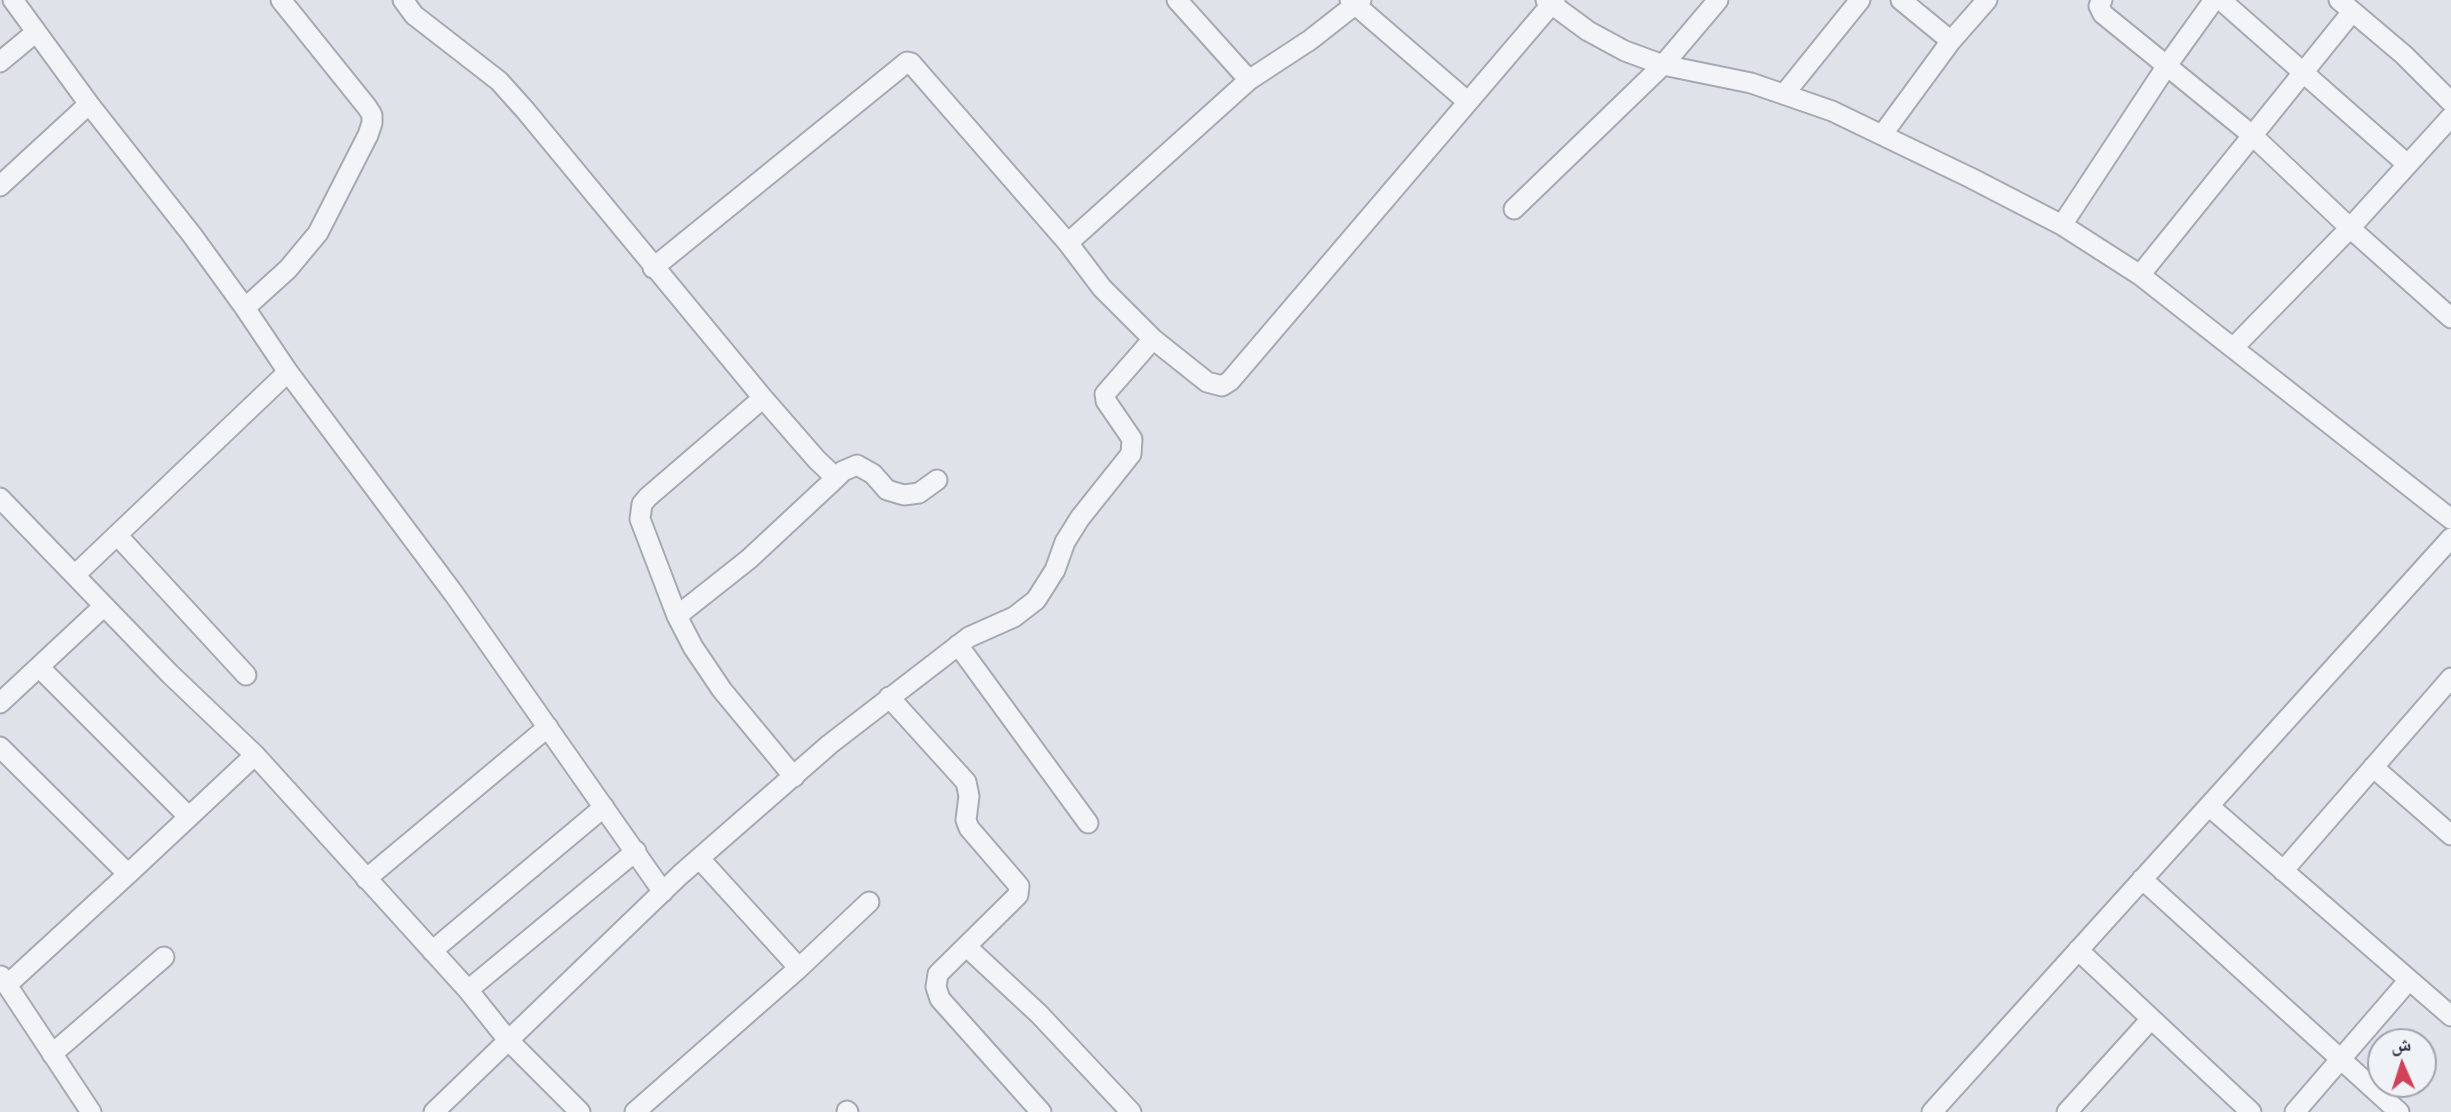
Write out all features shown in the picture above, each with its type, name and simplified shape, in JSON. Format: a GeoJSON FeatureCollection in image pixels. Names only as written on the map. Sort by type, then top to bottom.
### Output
{"type":"FeatureCollection","features":[{"type":"Feature","properties":{"kind":"street"},"geometry":{"type":"LineString","coordinates":[[13,0],[89,104],[192,235],[288,372],[454,594],[663,892]]}},
{"type":"Feature","properties":{"kind":"street"},"geometry":{"type":"LineString","coordinates":[[403,0],[414,15],[499,81],[763,398],[836,478]]}},
{"type":"Feature","properties":{"kind":"street"},"geometry":{"type":"LineString","coordinates":[[1177,0],[1249,80]]}},
{"type":"Feature","properties":{"kind":"street"},"geometry":{"type":"LineString","coordinates":[[1514,209],[1663,65],[1718,0]]}},
{"type":"Feature","properties":{"kind":"street"},"geometry":{"type":"LineString","coordinates":[[1785,93],[1860,0]]}},
{"type":"Feature","properties":{"kind":"street"},"geometry":{"type":"LineString","coordinates":[[1900,0],[1951,41]]}},
{"type":"Feature","properties":{"kind":"street"},"geometry":{"type":"LineString","coordinates":[[1882,135],[1951,41],[1987,0]]}},
{"type":"Feature","properties":{"kind":"street"},"geometry":{"type":"LineString","coordinates":[[2102,0],[2099,6],[2103,14],[2168,64],[2252,135],[2350,228],[2451,318]]}},
{"type":"Feature","properties":{"kind":"street"},"geometry":{"type":"LineString","coordinates":[[2062,225],[2168,64],[2214,0]]}},
{"type":"Feature","properties":{"kind":"street"},"geometry":{"type":"LineString","coordinates":[[2221,0],[2407,164]]}},
{"type":"Feature","properties":{"kind":"street"},"geometry":{"type":"LineString","coordinates":[[653,268],[909,62],[914,64],[998,165],[1068,243],[1102,288],[1153,340],[1208,382],[1222,387],[1230,382],[1551,1],[1588,31],[1625,51],[1663,65],[1709,73],[1785,93],[1832,111],[2062,225],[2140,275],[2451,519]]}},
{"type":"Feature","properties":{"kind":"street"},"geometry":{"type":"LineString","coordinates":[[245,308],[288,269],[318,233],[372,123],[372,115],[367,107],[288,2]]}},
{"type":"Feature","properties":{"kind":"street"},"geometry":{"type":"LineString","coordinates":[[1068,243],[1249,80],[1310,40],[1355,2],[1468,102]]}},
{"type":"Feature","properties":{"kind":"street"},"geometry":{"type":"LineString","coordinates":[[2140,275],[2304,73],[2346,6],[2404,55],[2451,102]]}},
{"type":"Feature","properties":{"kind":"street"},"geometry":{"type":"LineString","coordinates":[[0,62],[36,32]]}},
{"type":"Feature","properties":{"kind":"street"},"geometry":{"type":"LineString","coordinates":[[0,186],[89,104]]}},
{"type":"Feature","properties":{"kind":"street"},"geometry":{"type":"LineString","coordinates":[[2234,347],[2350,228],[2451,117]]}},
{"type":"Feature","properties":{"kind":"street"},"geometry":{"type":"LineString","coordinates":[[434,1112],[699,858],[830,744],[969,637],[1014,617],[1036,600],[1055,570],[1065,542],[1080,518],[1131,454],[1132,439],[1105,394],[1153,340]]}},
{"type":"Feature","properties":{"kind":"street"},"geometry":{"type":"LineString","coordinates":[[76,575],[288,372]]}},
{"type":"Feature","properties":{"kind":"street"},"geometry":{"type":"LineString","coordinates":[[763,398],[648,497],[642,504],[640,519],[677,616],[711,675],[794,777]]}},
{"type":"Feature","properties":{"kind":"street"},"geometry":{"type":"LineString","coordinates":[[677,616],[749,559],[842,471],[857,465],[873,474],[887,490],[904,495],[919,493],[937,480]]}},
{"type":"Feature","properties":{"kind":"street"},"geometry":{"type":"LineString","coordinates":[[0,498],[170,674],[255,755],[468,990],[508,1040],[580,1112]]}},
{"type":"Feature","properties":{"kind":"street"},"geometry":{"type":"LineString","coordinates":[[117,535],[246,675]]}},
{"type":"Feature","properties":{"kind":"street"},"geometry":{"type":"LineString","coordinates":[[1932,1112],[2451,538]]}},
{"type":"Feature","properties":{"kind":"street"},"geometry":{"type":"LineString","coordinates":[[0,702],[104,606]]}},
{"type":"Feature","properties":{"kind":"street"},"geometry":{"type":"LineString","coordinates":[[958,645],[1088,823]]}},
{"type":"Feature","properties":{"kind":"street"},"geometry":{"type":"LineString","coordinates":[[39,667],[190,817]]}},
{"type":"Feature","properties":{"kind":"street"},"geometry":{"type":"LineString","coordinates":[[2283,871],[2451,678]]}},
{"type":"Feature","properties":{"kind":"street"},"geometry":{"type":"LineString","coordinates":[[889,697],[966,782],[969,828],[1018,886],[1018,895],[938,974],[936,987],[940,999],[1041,1112]]}},
{"type":"Feature","properties":{"kind":"street"},"geometry":{"type":"LineString","coordinates":[[366,879],[548,727]]}},
{"type":"Feature","properties":{"kind":"street"},"geometry":{"type":"LineString","coordinates":[[0,747],[128,874]]}},
{"type":"Feature","properties":{"kind":"street"},"geometry":{"type":"LineString","coordinates":[[91,1112],[4,980],[128,874],[255,755]]}},
{"type":"Feature","properties":{"kind":"street"},"geometry":{"type":"LineString","coordinates":[[2373,767],[2451,835]]}},
{"type":"Feature","properties":{"kind":"street"},"geometry":{"type":"LineString","coordinates":[[432,951],[604,807]]}},
{"type":"Feature","properties":{"kind":"street"},"geometry":{"type":"LineString","coordinates":[[2210,807],[2451,1016]]}},
{"type":"Feature","properties":{"kind":"street"},"geometry":{"type":"LineString","coordinates":[[468,990],[636,851]]}},
{"type":"Feature","properties":{"kind":"street"},"geometry":{"type":"LineString","coordinates":[[699,858],[799,968]]}},
{"type":"Feature","properties":{"kind":"street"},"geometry":{"type":"LineString","coordinates":[[2142,879],[2399,1112]]}},
{"type":"Feature","properties":{"kind":"street"},"geometry":{"type":"LineString","coordinates":[[635,1112],[799,968],[869,902]]}},
{"type":"Feature","properties":{"kind":"street"},"geometry":{"type":"LineString","coordinates":[[967,947],[1039,1014],[1131,1112]]}},
{"type":"Feature","properties":{"kind":"street"},"geometry":{"type":"LineString","coordinates":[[2078,950],[2251,1112]]}},
{"type":"Feature","properties":{"kind":"street"},"geometry":{"type":"LineString","coordinates":[[52,1054],[164,957]]}},
{"type":"Feature","properties":{"kind":"street"},"geometry":{"type":"LineString","coordinates":[[2295,1112],[2409,980]]}},
{"type":"Feature","properties":{"kind":"street"},"geometry":{"type":"LineString","coordinates":[[2067,1112],[2151,1019]]}}]}
